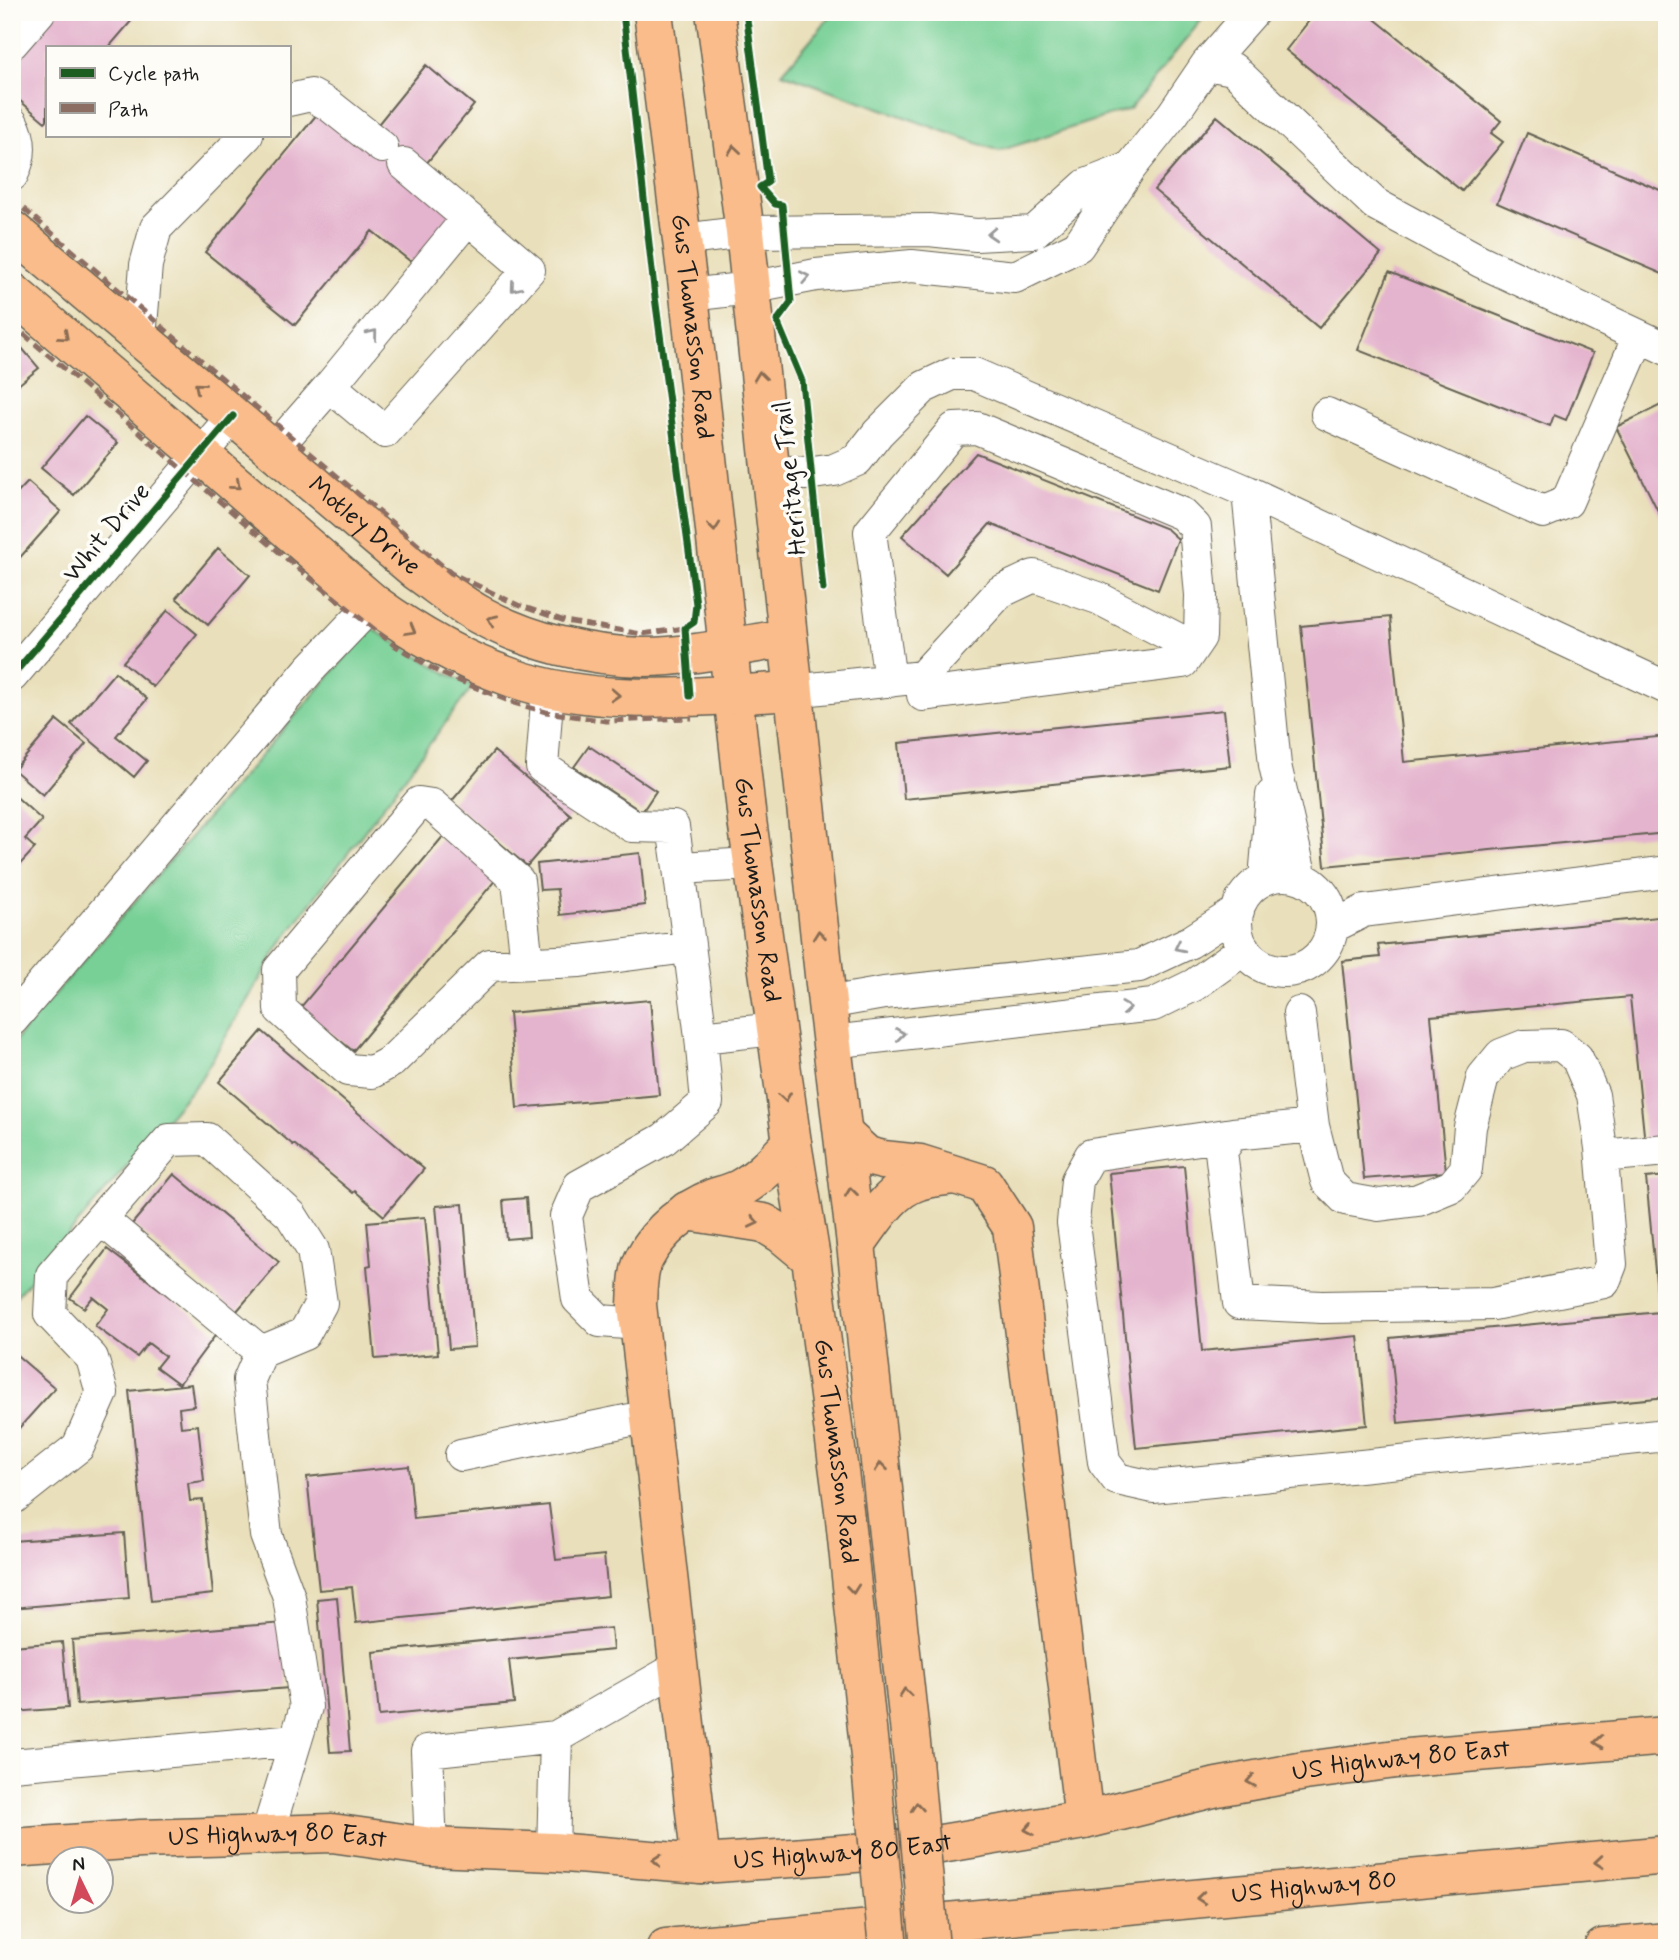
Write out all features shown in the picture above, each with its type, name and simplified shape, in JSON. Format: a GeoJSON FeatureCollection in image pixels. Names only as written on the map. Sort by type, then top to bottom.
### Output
{"type":"FeatureCollection","features":[{"type":"Feature","properties":{"kind":"main road","name":"Gus Thomasson Road"},"geometry":{"type":"LineString","coordinates":[[653,12],[690,295],[752,864],[811,1258],[844,1510],[888,1948]]}},
{"type":"Feature","properties":{"kind":"main road","name":"Gus Thomasson Road"},"geometry":{"type":"LineString","coordinates":[[715,12],[745,232],[827,1003],[913,1761],[930,1948]]}},
{"type":"Feature","properties":{"kind":"main road","name":"Motley Drive"},"geometry":{"type":"LineString","coordinates":[[12,230],[418,572],[479,614],[515,631],[555,645],[644,657],[686,654],[788,638]]}},
{"type":"Feature","properties":{"kind":"main road","name":"Motley Drive"},"geometry":{"type":"LineString","coordinates":[[17,305],[201,455],[373,603],[404,626],[467,660],[512,678],[548,687],[612,696],[653,697],[793,691]]}},
{"type":"Feature","properties":{"kind":"main road"},"geometry":{"type":"LineString","coordinates":[[548,687],[555,645]]}},
{"type":"Feature","properties":{"kind":"main road"},"geometry":{"type":"LineString","coordinates":[[775,1029],[827,1003]]}},
{"type":"Feature","properties":{"kind":"main road"},"geometry":{"type":"LineString","coordinates":[[775,1029],[832,1042]]}},
{"type":"Feature","properties":{"kind":"main road"},"geometry":{"type":"LineString","coordinates":[[844,1135],[867,1156],[920,1164],[984,1184],[1012,1227],[1084,1819]]}},
{"type":"Feature","properties":{"kind":"main road"},"geometry":{"type":"LineString","coordinates":[[701,1864],[639,1324],[638,1281],[644,1258],[661,1234],[687,1211],[713,1198],[738,1190],[760,1176],[792,1143]]}},
{"type":"Feature","properties":{"kind":"main road"},"geometry":{"type":"LineString","coordinates":[[856,1244],[899,1190],[919,1181],[958,1174]]}},
{"type":"Feature","properties":{"kind":"main road"},"geometry":{"type":"LineString","coordinates":[[687,1211],[764,1223],[811,1258]]}},
{"type":"Feature","properties":{"kind":"main road","name":"US Highway 80 East"},"geometry":{"type":"LineString","coordinates":[[12,1848],[141,1839],[332,1833],[431,1847],[553,1852],[701,1864],[917,1848],[1084,1819],[1217,1787],[1305,1771],[1396,1759],[1667,1736]]}},
{"type":"Feature","properties":{"kind":"main road","name":"US Highway 80"},"geometry":{"type":"LineString","coordinates":[[666,1948],[1667,1855]]}},
{"type":"Feature","properties":{"kind":"main road"},"geometry":{"type":"LineString","coordinates":[[1603,1948],[1667,1942]]}},
{"type":"Feature","properties":{"kind":"street"},"geometry":{"type":"LineString","coordinates":[[12,43],[39,12]]}},
{"type":"Feature","properties":{"kind":"street"},"geometry":{"type":"LineString","coordinates":[[690,295],[750,288],[816,275],[912,266],[1015,277],[1078,246],[1130,168],[1173,114],[1207,64],[1253,12]]}},
{"type":"Feature","properties":{"kind":"street"},"geometry":{"type":"LineString","coordinates":[[1207,64],[1233,69],[1375,204],[1480,261],[1653,342],[1567,502],[1543,512],[1327,414]]}},
{"type":"Feature","properties":{"kind":"street"},"geometry":{"type":"LineString","coordinates":[[290,100],[311,95],[329,104],[529,270],[385,432],[330,386]]}},
{"type":"Feature","properties":{"kind":"street"},"geometry":{"type":"LineString","coordinates":[[12,123],[18,133],[20,147],[18,164],[12,175]]}},
{"type":"Feature","properties":{"kind":"street"},"geometry":{"type":"LineString","coordinates":[[140,338],[146,265],[156,228],[246,136]]}},
{"type":"Feature","properties":{"kind":"street"},"geometry":{"type":"LineString","coordinates":[[682,240],[745,232],[929,230],[976,235],[1034,232],[1086,185],[1130,168]]}},
{"type":"Feature","properties":{"kind":"street"},"geometry":{"type":"LineString","coordinates":[[274,450],[468,218]]}},
{"type":"Feature","properties":{"kind":"street"},"geometry":{"type":"LineString","coordinates":[[1034,232],[1046,262]]}},
{"type":"Feature","properties":{"kind":"street"},"geometry":{"type":"LineString","coordinates":[[771,472],[806,474],[834,470],[857,460],[878,433],[924,387],[952,374],[974,374],[1248,492],[1667,688]]}},
{"type":"Feature","properties":{"kind":"street","name":"Whit Drive"},"geometry":{"type":"LineString","coordinates":[[12,676],[233,416]]}},
{"type":"Feature","properties":{"kind":"street"},"geometry":{"type":"LineString","coordinates":[[890,681],[870,532],[954,429],[977,428],[1182,514],[1195,527],[1201,595],[1200,637],[1183,662],[923,695],[922,677]]}},
{"type":"Feature","properties":{"kind":"street"},"geometry":{"type":"LineString","coordinates":[[1248,492],[1275,765],[1301,878]]}},
{"type":"Feature","properties":{"kind":"street"},"geometry":{"type":"LineString","coordinates":[[793,691],[922,677],[1000,592],[1034,576],[1098,598],[1193,647]]}},
{"type":"Feature","properties":{"kind":"street"},"geometry":{"type":"LineString","coordinates":[[12,1020],[310,669],[373,603]]}},
{"type":"Feature","properties":{"kind":"street"},"geometry":{"type":"LineString","coordinates":[[548,687],[542,767],[632,826],[673,827],[679,868],[707,1102],[664,1139],[579,1186],[566,1216],[578,1299],[600,1321],[639,1324]]}},
{"type":"Feature","properties":{"kind":"street"},"geometry":{"type":"LineString","coordinates":[[1265,879],[1275,765]]}},
{"type":"Feature","properties":{"kind":"street"},"geometry":{"type":"LineString","coordinates":[[527,963],[518,881],[432,806],[419,803],[279,971],[280,1009],[348,1070],[372,1073],[393,1061],[490,965],[580,961],[688,947]]}},
{"type":"Feature","properties":{"kind":"street"},"geometry":{"type":"LineString","coordinates":[[679,868],[752,864]]}},
{"type":"Feature","properties":{"kind":"street"},"geometry":{"type":"LineString","coordinates":[[1330,914],[1667,872]]}},
{"type":"Feature","properties":{"kind":"street"},"geometry":{"type":"LineString","coordinates":[[1277,875],[1301,878],[1321,891],[1330,914],[1329,940],[1312,963],[1301,968],[1277,970],[1258,963],[1244,949],[1238,937],[1236,924],[1243,898],[1265,879],[1277,875]]}},
{"type":"Feature","properties":{"kind":"street"},"geometry":{"type":"LineString","coordinates":[[827,1003],[884,993],[1139,966],[1189,942],[1238,911]]}},
{"type":"Feature","properties":{"kind":"street"},"geometry":{"type":"LineString","coordinates":[[832,1042],[1153,1005],[1194,985],[1244,949]]}},
{"type":"Feature","properties":{"kind":"street"},"geometry":{"type":"LineString","coordinates":[[1299,1013],[1312,963]]}},
{"type":"Feature","properties":{"kind":"street"},"geometry":{"type":"LineString","coordinates":[[1233,1134],[1222,1151],[1239,1303],[1322,1307],[1493,1304],[1604,1282],[1611,1264],[1602,1156],[1593,1095],[1577,1058],[1561,1045],[1524,1046],[1501,1055],[1483,1077],[1470,1127],[1466,1169],[1452,1186],[1419,1200],[1379,1205],[1345,1199],[1327,1181],[1313,1126],[1299,1013],[1277,970]]}},
{"type":"Feature","properties":{"kind":"street"},"geometry":{"type":"LineString","coordinates":[[701,1037],[775,1029]]}},
{"type":"Feature","properties":{"kind":"street"},"geometry":{"type":"LineString","coordinates":[[1313,1126],[1233,1134],[1091,1155],[1077,1180],[1073,1223],[1104,1462],[1117,1479],[1153,1487],[1667,1435]]}},
{"type":"Feature","properties":{"kind":"street"},"geometry":{"type":"LineString","coordinates":[[12,1499],[78,1447],[102,1393],[92,1358],[50,1314],[52,1275],[169,1140],[206,1139],[291,1215],[313,1250],[321,1303],[304,1334],[261,1352],[249,1380],[266,1535],[289,1597],[306,1707],[267,1835]]}},
{"type":"Feature","properties":{"kind":"street"},"geometry":{"type":"LineString","coordinates":[[1602,1156],[1667,1150]]}},
{"type":"Feature","properties":{"kind":"street"},"geometry":{"type":"LineString","coordinates":[[101,1219],[261,1352]]}},
{"type":"Feature","properties":{"kind":"street"},"geometry":{"type":"LineString","coordinates":[[461,1455],[650,1416]]}},
{"type":"Feature","properties":{"kind":"street"},"geometry":{"type":"LineString","coordinates":[[431,1847],[427,1751],[556,1737],[679,1667]]}},
{"type":"Feature","properties":{"kind":"street"},"geometry":{"type":"LineString","coordinates":[[553,1852],[556,1737]]}},
{"type":"Feature","properties":{"kind":"street"},"geometry":{"type":"LineString","coordinates":[[12,1765],[296,1740]]}},
{"type":"Feature","properties":{"kind":"green space"},"geometry":{"type":"Polygon","coordinates":[[[834,12],[1208,12],[1130,109],[999,151],[782,73],[834,12]]]}},
{"type":"Feature","properties":{"kind":"green space"},"geometry":{"type":"Polygon","coordinates":[[[371,628],[473,686],[283,940],[200,1080],[12,1301],[12,1044],[371,628]]]}},
{"type":"Feature","properties":{"kind":"building"},"geometry":{"type":"Polygon","coordinates":[[[53,12],[139,12],[110,46],[46,46],[45,122],[12,94],[12,59],[53,12]]]}},
{"type":"Feature","properties":{"kind":"building"},"geometry":{"type":"Polygon","coordinates":[[[1316,12],[1366,12],[1501,121],[1491,133],[1503,142],[1462,191],[1286,50],[1316,12]]]}},
{"type":"Feature","properties":{"kind":"building"},"geometry":{"type":"Polygon","coordinates":[[[426,65],[474,105],[425,165],[454,216],[415,265],[372,231],[295,325],[205,252],[322,108],[375,128],[426,65]]]}},
{"type":"Feature","properties":{"kind":"building"},"geometry":{"type":"Polygon","coordinates":[[[1217,116],[1381,254],[1319,328],[1154,190],[1217,116]]]}},
{"type":"Feature","properties":{"kind":"building"},"geometry":{"type":"Polygon","coordinates":[[[1527,133],[1667,193],[1667,276],[1497,203],[1527,133]]]}},
{"type":"Feature","properties":{"kind":"building"},"geometry":{"type":"Polygon","coordinates":[[[1389,272],[1593,353],[1566,420],[1554,415],[1550,426],[1358,350],[1389,272]]]}},
{"type":"Feature","properties":{"kind":"building"},"geometry":{"type":"Polygon","coordinates":[[[21,347],[39,368],[12,390],[12,354],[21,347]]]}},
{"type":"Feature","properties":{"kind":"building"},"geometry":{"type":"Polygon","coordinates":[[[1667,402],[1667,529],[1616,427],[1667,402]]]}},
{"type":"Feature","properties":{"kind":"building"},"geometry":{"type":"Polygon","coordinates":[[[85,416],[118,443],[74,495],[41,468],[85,416]]]}},
{"type":"Feature","properties":{"kind":"building"},"geometry":{"type":"Polygon","coordinates":[[[976,453],[1167,529],[1178,539],[1158,590],[990,524],[946,574],[902,536],[976,453]]]}},
{"type":"Feature","properties":{"kind":"building"},"geometry":{"type":"Polygon","coordinates":[[[28,482],[61,511],[16,562],[12,558],[12,499],[28,482]]]}},
{"type":"Feature","properties":{"kind":"building"},"geometry":{"type":"Polygon","coordinates":[[[218,548],[250,575],[208,625],[176,598],[218,548]]]}},
{"type":"Feature","properties":{"kind":"building"},"geometry":{"type":"Polygon","coordinates":[[[168,610],[197,634],[153,687],[123,662],[168,610]]]}},
{"type":"Feature","properties":{"kind":"building"},"geometry":{"type":"Polygon","coordinates":[[[1390,617],[1404,762],[1667,736],[1667,833],[1325,866],[1301,626],[1390,617]]]}},
{"type":"Feature","properties":{"kind":"building"},"geometry":{"type":"Polygon","coordinates":[[[115,672],[147,699],[116,736],[147,761],[134,777],[71,724],[115,672]]]}},
{"type":"Feature","properties":{"kind":"building"},"geometry":{"type":"Polygon","coordinates":[[[1224,710],[1230,766],[904,799],[899,743],[1224,710]]]}},
{"type":"Feature","properties":{"kind":"building"},"geometry":{"type":"Polygon","coordinates":[[[57,720],[86,744],[43,795],[14,770],[57,720]]]}},
{"type":"Feature","properties":{"kind":"building"},"geometry":{"type":"Polygon","coordinates":[[[589,746],[656,791],[642,812],[574,767],[589,746]]]}},
{"type":"Feature","properties":{"kind":"building"},"geometry":{"type":"Polygon","coordinates":[[[494,751],[571,815],[527,866],[451,802],[494,751]]]}},
{"type":"Feature","properties":{"kind":"building"},"geometry":{"type":"Polygon","coordinates":[[[12,793],[42,820],[25,839],[35,848],[12,873],[12,793]]]}},
{"type":"Feature","properties":{"kind":"building"},"geometry":{"type":"Polygon","coordinates":[[[445,834],[498,877],[353,1051],[300,1008],[445,834]]]}},
{"type":"Feature","properties":{"kind":"building"},"geometry":{"type":"Polygon","coordinates":[[[640,853],[645,905],[560,915],[557,889],[540,890],[537,864],[640,853]]]}},
{"type":"Feature","properties":{"kind":"building"},"geometry":{"type":"Polygon","coordinates":[[[1667,916],[1667,1142],[1645,1144],[1630,997],[1431,1016],[1446,1172],[1364,1179],[1342,961],[1380,957],[1378,945],[1667,916]]]}},
{"type":"Feature","properties":{"kind":"building"},"geometry":{"type":"Polygon","coordinates":[[[650,1000],[659,1095],[517,1108],[509,1013],[650,1000]]]}},
{"type":"Feature","properties":{"kind":"building"},"geometry":{"type":"Polygon","coordinates":[[[262,1031],[424,1169],[384,1216],[293,1145],[219,1082],[262,1031]]]}},
{"type":"Feature","properties":{"kind":"building"},"geometry":{"type":"Polygon","coordinates":[[[1184,1166],[1202,1351],[1358,1336],[1367,1425],[1136,1448],[1109,1173],[1184,1166]]]}},
{"type":"Feature","properties":{"kind":"building"},"geometry":{"type":"Polygon","coordinates":[[[174,1174],[279,1262],[236,1312],[132,1224],[174,1174]]]}},
{"type":"Feature","properties":{"kind":"building"},"geometry":{"type":"Polygon","coordinates":[[[1667,1176],[1667,1397],[1398,1423],[1390,1338],[1659,1312],[1646,1178],[1667,1176]]]}},
{"type":"Feature","properties":{"kind":"building"},"geometry":{"type":"Polygon","coordinates":[[[526,1198],[529,1237],[506,1239],[503,1200],[526,1198]]]}},
{"type":"Feature","properties":{"kind":"building"},"geometry":{"type":"Polygon","coordinates":[[[463,1204],[475,1347],[449,1349],[436,1206],[463,1204]]]}},
{"type":"Feature","properties":{"kind":"building"},"geometry":{"type":"Polygon","coordinates":[[[425,1217],[438,1354],[375,1359],[367,1266],[371,1265],[367,1222],[425,1217]]]}},
{"type":"Feature","properties":{"kind":"building"},"geometry":{"type":"Polygon","coordinates":[[[107,1249],[217,1333],[179,1384],[156,1367],[165,1356],[148,1343],[137,1357],[95,1326],[108,1309],[93,1297],[84,1308],[70,1298],[107,1249]]]}},
{"type":"Feature","properties":{"kind":"building"},"geometry":{"type":"Polygon","coordinates":[[[12,1351],[55,1388],[12,1436],[12,1351]]]}},
{"type":"Feature","properties":{"kind":"building"},"geometry":{"type":"Polygon","coordinates":[[[191,1384],[194,1406],[179,1408],[181,1427],[198,1425],[204,1481],[188,1483],[190,1501],[203,1500],[213,1594],[151,1601],[129,1391],[191,1384]]]}},
{"type":"Feature","properties":{"kind":"building"},"geometry":{"type":"Polygon","coordinates":[[[409,1466],[414,1519],[549,1505],[556,1560],[604,1555],[608,1596],[356,1623],[352,1587],[319,1590],[307,1477],[409,1466]]]}},
{"type":"Feature","properties":{"kind":"building"},"geometry":{"type":"Polygon","coordinates":[[[124,1533],[129,1598],[12,1608],[12,1541],[124,1533]]]}},
{"type":"Feature","properties":{"kind":"building"},"geometry":{"type":"Polygon","coordinates":[[[337,1597],[350,1751],[330,1752],[317,1599],[337,1597]]]}},
{"type":"Feature","properties":{"kind":"building"},"geometry":{"type":"Polygon","coordinates":[[[284,1623],[289,1688],[77,1705],[72,1640],[284,1623]]]}},
{"type":"Feature","properties":{"kind":"building"},"geometry":{"type":"Polygon","coordinates":[[[611,1628],[613,1650],[509,1660],[514,1703],[379,1716],[373,1652],[611,1628]]]}},
{"type":"Feature","properties":{"kind":"building"},"geometry":{"type":"Polygon","coordinates":[[[62,1642],[68,1708],[12,1712],[12,1646],[62,1642]]]}},
{"type":"Feature","properties":{"kind":"marked path"},"geometry":{"type":"LineString","coordinates":[[12,199],[451,573],[518,605],[565,621],[642,634],[685,628]]}},
{"type":"Feature","properties":{"kind":"marked path"},"geometry":{"type":"LineString","coordinates":[[12,324],[300,570],[394,645],[440,673],[514,703],[546,712],[606,721],[692,718]]}},
{"type":"Feature","properties":{"kind":"cycle path"},"geometry":{"type":"LineString","coordinates":[[623,12],[655,297],[696,604],[694,622],[685,628],[690,696]]}},
{"type":"Feature","properties":{"kind":"cycle path","name":"Heritage Trail"},"geometry":{"type":"LineString","coordinates":[[746,12],[768,182],[760,187],[775,204],[782,205],[791,302],[777,321],[802,381],[823,589]]}},
{"type":"Feature","properties":{"kind":"cycle path"},"geometry":{"type":"LineString","coordinates":[[12,676],[233,416]]}}]}
